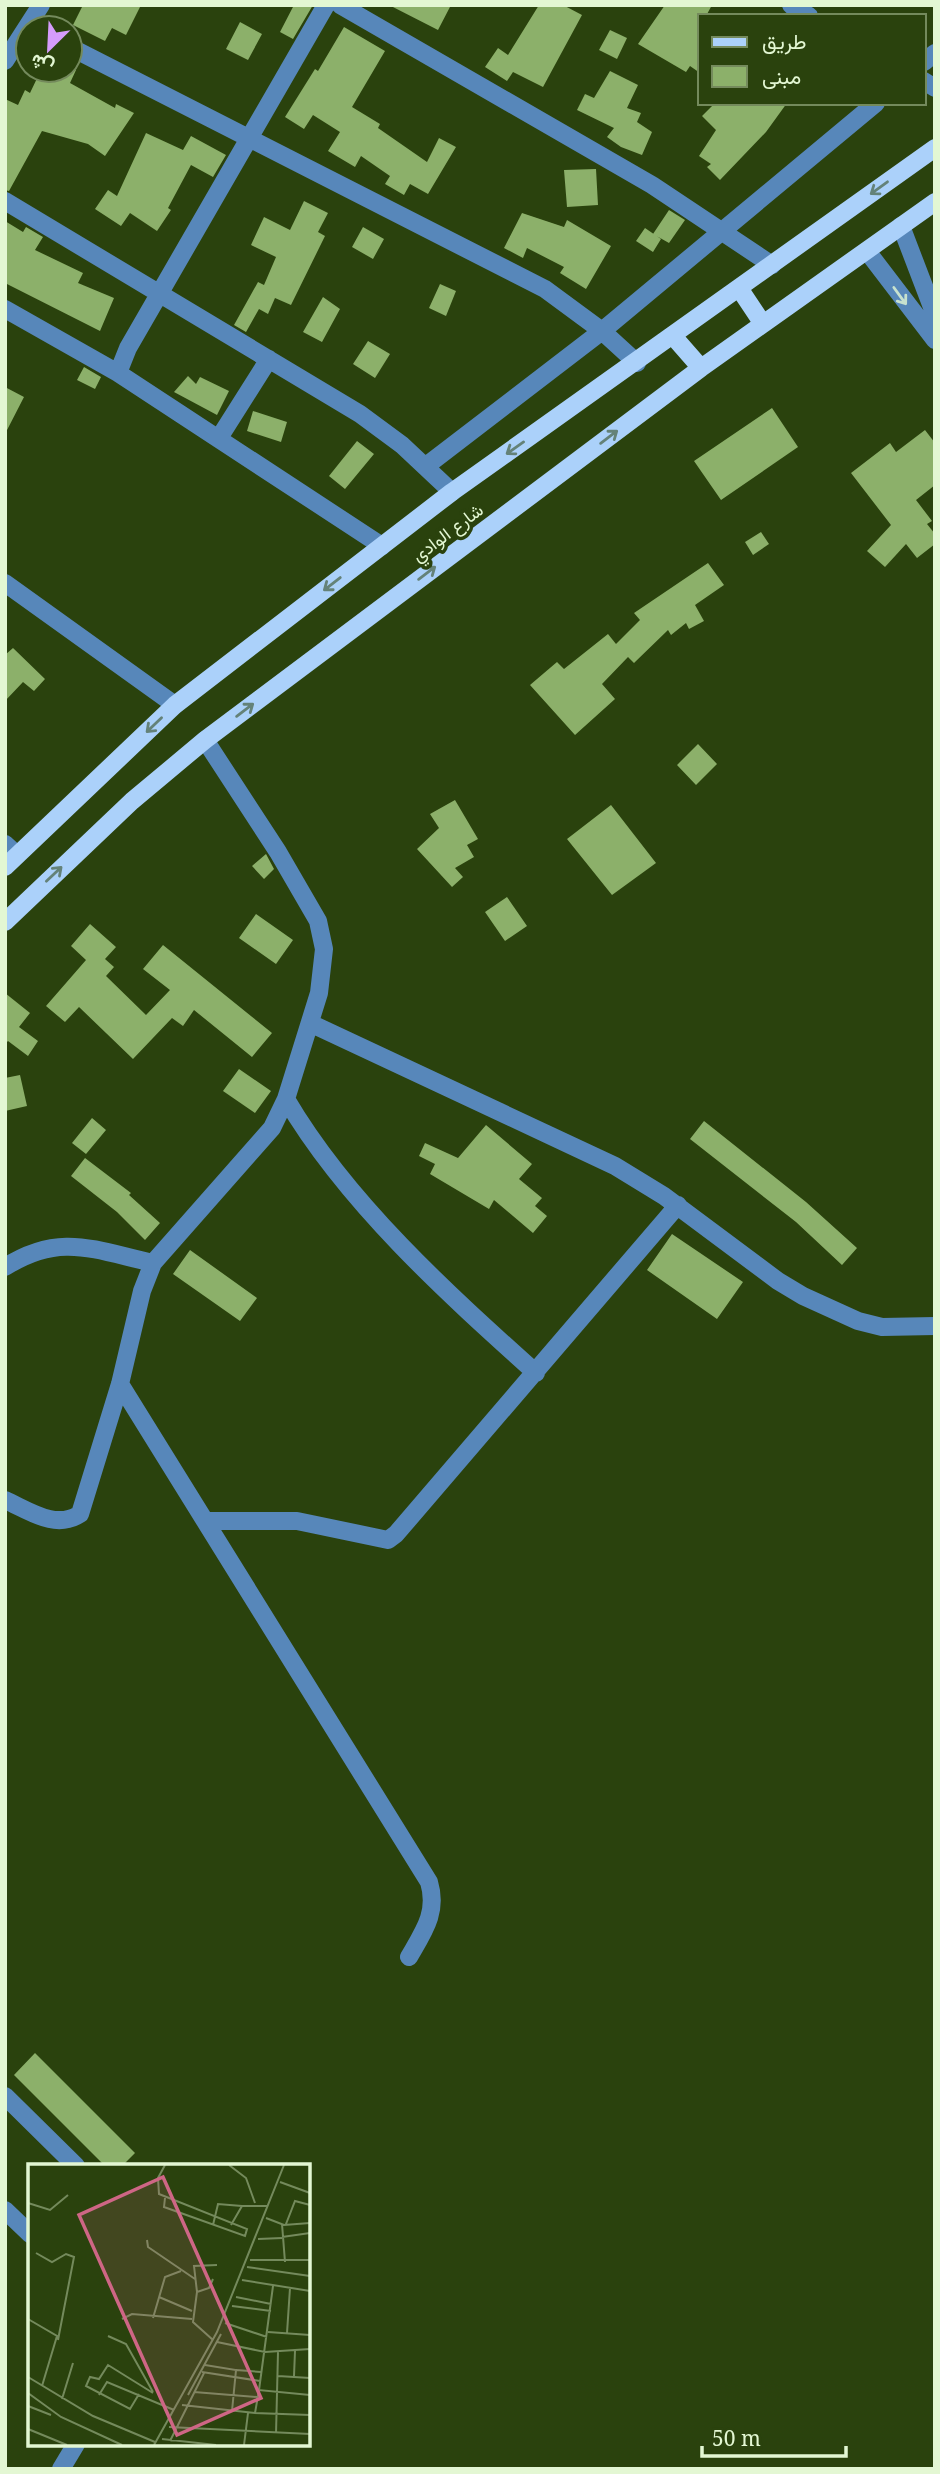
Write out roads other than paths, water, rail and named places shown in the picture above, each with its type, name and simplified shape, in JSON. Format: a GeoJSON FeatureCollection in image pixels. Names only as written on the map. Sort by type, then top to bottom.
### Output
{"type":"FeatureCollection","features":[{"type":"Feature","properties":{"kind":"main road","name":"شارع الوادي"},"geometry":{"type":"LineString","coordinates":[[9,855],[175,705],[452,492],[637,363],[935,148]]}},
{"type":"Feature","properties":{"kind":"main road","name":"شارع الوادي"},"geometry":{"type":"LineString","coordinates":[[5,922],[122,810],[205,740],[701,368],[935,202]]}},
{"type":"Feature","properties":{"kind":"main road"},"geometry":{"type":"LineString","coordinates":[[739,288],[763,324]]}},
{"type":"Feature","properties":{"kind":"main road"},"geometry":{"type":"LineString","coordinates":[[674,336],[701,368]]}},
{"type":"Feature","properties":{"kind":"street"},"geometry":{"type":"LineString","coordinates":[[118,373],[128,348],[326,5]]}},
{"type":"Feature","properties":{"kind":"street"},"geometry":{"type":"LineString","coordinates":[[340,5],[652,185],[772,265]]}},
{"type":"Feature","properties":{"kind":"street"},"geometry":{"type":"LineString","coordinates":[[84,54],[545,289],[602,331],[637,363]]}},
{"type":"Feature","properties":{"kind":"street"},"geometry":{"type":"LineString","coordinates":[[426,466],[602,331],[874,105]]}},
{"type":"Feature","properties":{"kind":"street"},"geometry":{"type":"LineString","coordinates":[[5,201],[360,414],[426,466],[452,492]]}},
{"type":"Feature","properties":{"kind":"street"},"geometry":{"type":"LineString","coordinates":[[901,226],[935,315]]}},
{"type":"Feature","properties":{"kind":"street"},"geometry":{"type":"LineString","coordinates":[[867,251],[935,340]]}},
{"type":"Feature","properties":{"kind":"street"},"geometry":{"type":"LineString","coordinates":[[5,309],[118,373],[382,546]]}},
{"type":"Feature","properties":{"kind":"street"},"geometry":{"type":"LineString","coordinates":[[219,438],[269,359]]}},
{"type":"Feature","properties":{"kind":"street"},"geometry":{"type":"LineString","coordinates":[[5,583],[175,705]]}},
{"type":"Feature","properties":{"kind":"street"},"geometry":{"type":"LineString","coordinates":[[5,1500],[56,1522],[69,1521],[80,1514],[120,1384],[142,1291],[153,1264],[272,1128],[286,1098],[312,1024],[324,949],[317,921],[278,852],[205,740]]}},
{"type":"Feature","properties":{"kind":"street"},"geometry":{"type":"LineString","coordinates":[[312,1024],[614,1166],[678,1205],[778,1281],[803,1296],[858,1321],[882,1327],[935,1326]]}},
{"type":"Feature","properties":{"kind":"street"},"geometry":{"type":"LineString","coordinates":[[286,1098],[304,1129],[390,1232],[442,1287],[536,1373]]}},
{"type":"Feature","properties":{"kind":"street"},"geometry":{"type":"LineString","coordinates":[[205,1521],[297,1521],[388,1540],[536,1373],[678,1205]]}},
{"type":"Feature","properties":{"kind":"street"},"geometry":{"type":"LineString","coordinates":[[5,1267],[29,1252],[51,1246],[76,1246],[153,1264]]}},
{"type":"Feature","properties":{"kind":"street"},"geometry":{"type":"LineString","coordinates":[[120,1384],[429,1882],[434,1898],[432,1909],[409,1956]]}},
{"type":"Feature","properties":{"kind":"street"},"geometry":{"type":"LineString","coordinates":[[7,2100],[74,2164]]}},
{"type":"Feature","properties":{"kind":"street"},"geometry":{"type":"LineString","coordinates":[[5,2210],[28,2232]]}},
{"type":"Feature","properties":{"kind":"street"},"geometry":{"type":"LineString","coordinates":[[61,2469],[75,2446]]}}]}
